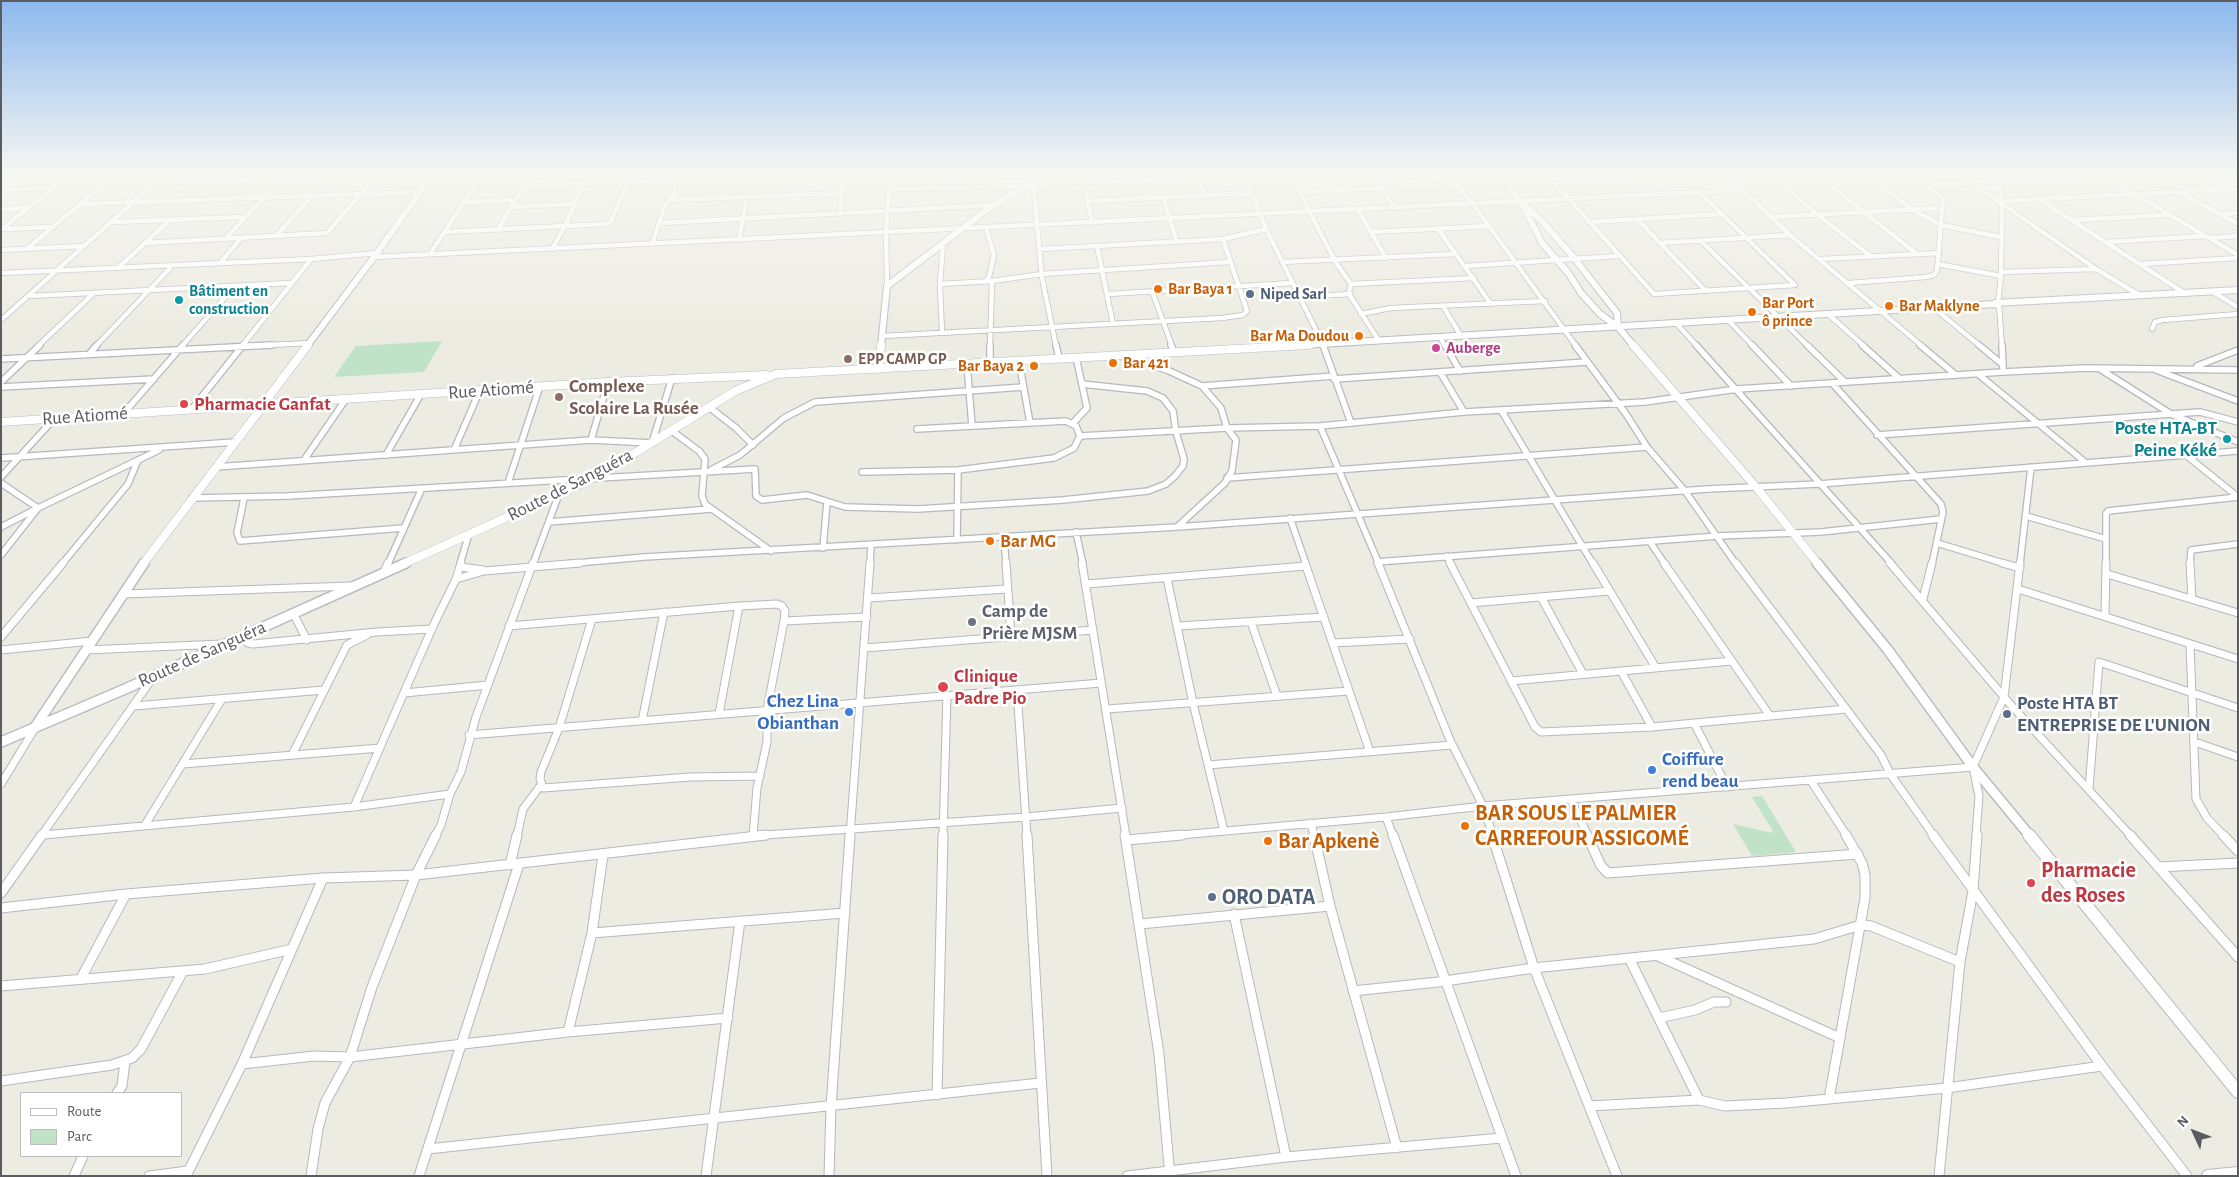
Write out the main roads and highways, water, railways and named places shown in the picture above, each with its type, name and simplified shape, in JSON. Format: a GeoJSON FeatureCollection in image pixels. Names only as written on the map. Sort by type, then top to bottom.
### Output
{"type":"FeatureCollection","features":[{"type":"Feature","properties":{"kind":"place","name":"Bar Baya 1"},"geometry":{"type":"Point","coordinates":[1158,289]}},
{"type":"Feature","properties":{"kind":"place","name":"Niped Sarl"},"geometry":{"type":"Point","coordinates":[1250,294]}},
{"type":"Feature","properties":{"kind":"place","name":"Bâtiment en construction"},"geometry":{"type":"Point","coordinates":[179,300]}},
{"type":"Feature","properties":{"kind":"place","name":"Bar Maklyne"},"geometry":{"type":"Point","coordinates":[1889,306]}},
{"type":"Feature","properties":{"kind":"place","name":"Bar Port ô prince"},"geometry":{"type":"Point","coordinates":[1752,312]}},
{"type":"Feature","properties":{"kind":"place","name":"Bar Ma Doudou"},"geometry":{"type":"Point","coordinates":[1359,336]}},
{"type":"Feature","properties":{"kind":"place","name":"Auberge"},"geometry":{"type":"Point","coordinates":[1436,348]}},
{"type":"Feature","properties":{"kind":"place","name":"EPP CAMP GP"},"geometry":{"type":"Point","coordinates":[848,359]}},
{"type":"Feature","properties":{"kind":"place","name":"Bar 421"},"geometry":{"type":"Point","coordinates":[1113,363]}},
{"type":"Feature","properties":{"kind":"place","name":"Bar Baya 2"},"geometry":{"type":"Point","coordinates":[1034,366]}},
{"type":"Feature","properties":{"kind":"place","name":"Complexe Scolaire La Rusée"},"geometry":{"type":"Point","coordinates":[559,397]}},
{"type":"Feature","properties":{"kind":"place","name":"Pharmacie Ganfat"},"geometry":{"type":"Point","coordinates":[184,404]}},
{"type":"Feature","properties":{"kind":"place","name":"Poste HTA-BT Peine Kéké"},"geometry":{"type":"Point","coordinates":[2227,439]}},
{"type":"Feature","properties":{"kind":"place","name":"Bar MG"},"geometry":{"type":"Point","coordinates":[990,541]}},
{"type":"Feature","properties":{"kind":"place","name":"Camp de Prière MJSM"},"geometry":{"type":"Point","coordinates":[972,622]}},
{"type":"Feature","properties":{"kind":"place","name":"Clinique Padre Pio"},"geometry":{"type":"Point","coordinates":[943,687]}},
{"type":"Feature","properties":{"kind":"place","name":"Chez Lina Obianthan"},"geometry":{"type":"Point","coordinates":[849,712]}},
{"type":"Feature","properties":{"kind":"place","name":"Poste HTA BT ENTREPRISE DE L'UNION"},"geometry":{"type":"Point","coordinates":[2007,714]}},
{"type":"Feature","properties":{"kind":"place","name":"Coiffure rend beau"},"geometry":{"type":"Point","coordinates":[1652,770]}},
{"type":"Feature","properties":{"kind":"place","name":"BAR SOUS LE PALMIER CARREFOUR ASSIGOMÉ"},"geometry":{"type":"Point","coordinates":[1465,826]}},
{"type":"Feature","properties":{"kind":"place","name":"Bar Apkenè"},"geometry":{"type":"Point","coordinates":[1268,841]}},
{"type":"Feature","properties":{"kind":"place","name":"Pharmacie des Roses"},"geometry":{"type":"Point","coordinates":[2031,883]}},
{"type":"Feature","properties":{"kind":"place","name":"ORO DATA"},"geometry":{"type":"Point","coordinates":[1212,897]}}]}
